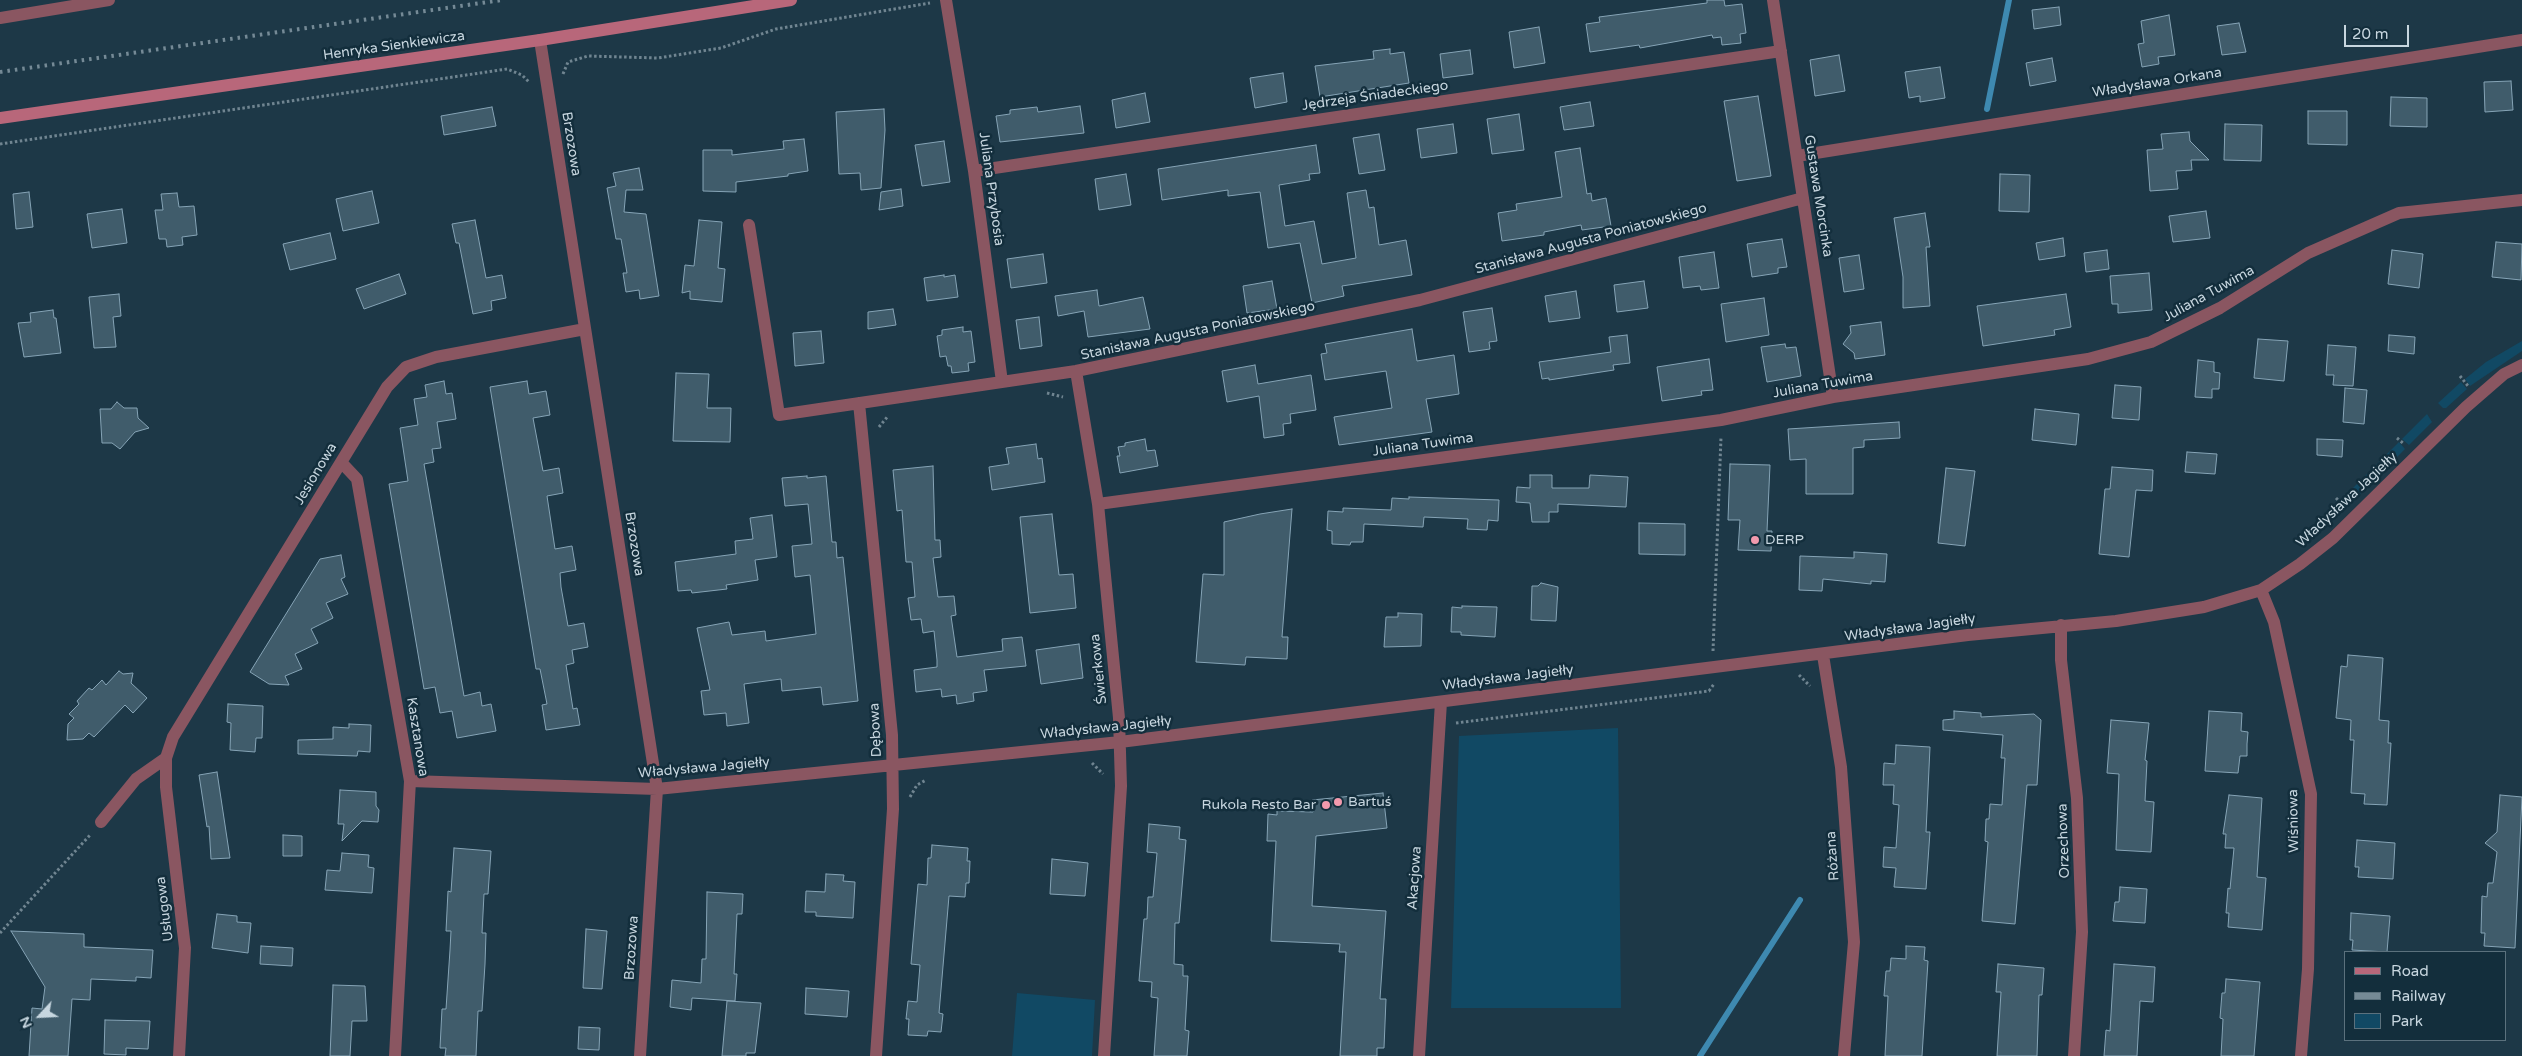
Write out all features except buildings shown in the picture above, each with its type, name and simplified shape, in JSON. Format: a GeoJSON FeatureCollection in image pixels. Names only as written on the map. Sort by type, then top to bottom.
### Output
{"type":"FeatureCollection","features":[{"type":"Feature","properties":{"kind":"main road","name":"Henryka Sienkiewicza"},"geometry":{"type":"LineString","coordinates":[[0,118],[540,40],[791,0]]}},
{"type":"Feature","properties":{"kind":"street"},"geometry":{"type":"LineString","coordinates":[[0,18],[109,0]]}},
{"type":"Feature","properties":{"kind":"street","name":"Juliana Przybosia"},"geometry":{"type":"LineString","coordinates":[[946,0],[974,171],[1002,382]]}},
{"type":"Feature","properties":{"kind":"street","name":"Gustawa Morcinka"},"geometry":{"type":"LineString","coordinates":[[1773,0],[1833,397]]}},
{"type":"Feature","properties":{"kind":"street","name":"Brzozowa"},"geometry":{"type":"LineString","coordinates":[[540,40],[657,789],[640,1056]]}},
{"type":"Feature","properties":{"kind":"street","name":"Władysława Orkana"},"geometry":{"type":"LineString","coordinates":[[1796,156],[2522,40]]}},
{"type":"Feature","properties":{"kind":"street","name":"Jędrzeja Śniadeckiego"},"geometry":{"type":"LineString","coordinates":[[974,171],[1781,51]]}},
{"type":"Feature","properties":{"kind":"street","name":"Stanisława Augusta Poniatowskiego"},"geometry":{"type":"LineString","coordinates":[[749,225],[779,415],[1076,371],[1420,300],[1803,198]]}},
{"type":"Feature","properties":{"kind":"street","name":"Juliana Tuwima"},"geometry":{"type":"LineString","coordinates":[[1098,504],[1721,420],[1833,397],[2088,359],[2151,342],[2220,308],[2308,253],[2399,214],[2522,200]]}},
{"type":"Feature","properties":{"kind":"street","name":"Jesionowa"},"geometry":{"type":"LineString","coordinates":[[166,758],[173,737],[387,387],[406,367],[436,357],[585,329]]}},
{"type":"Feature","properties":{"kind":"street","name":"Władysława Jagiełły"},"geometry":{"type":"LineString","coordinates":[[410,781],[657,789],[1120,742],[1713,666],[1823,655],[1968,635],[2116,621],[2204,607],[2261,590],[2333,538],[2466,407],[2504,374],[2522,365]]}},
{"type":"Feature","properties":{"kind":"street","name":"Świerkowa"},"geometry":{"type":"LineString","coordinates":[[1076,371],[1098,504],[1120,742],[1121,786],[1104,1056]]}},
{"type":"Feature","properties":{"kind":"street","name":"Dębowa"},"geometry":{"type":"LineString","coordinates":[[859,403],[891,720],[893,809],[876,1056]]}},
{"type":"Feature","properties":{"kind":"street","name":"Kasztanowa"},"geometry":{"type":"LineString","coordinates":[[341,462],[357,479],[410,781],[395,1056]]}},
{"type":"Feature","properties":{"kind":"street","name":"Wiśniowa"},"geometry":{"type":"LineString","coordinates":[[2261,590],[2274,622],[2311,794],[2308,969],[2301,1056]]}},
{"type":"Feature","properties":{"kind":"street","name":"Orzechowa"},"geometry":{"type":"LineString","coordinates":[[2061,625],[2061,660],[2078,798],[2082,932],[2074,1056]]}},
{"type":"Feature","properties":{"kind":"street","name":"Różana"},"geometry":{"type":"LineString","coordinates":[[1823,655],[1841,767],[1854,942],[1844,1056]]}},
{"type":"Feature","properties":{"kind":"street","name":"Akacjowa"},"geometry":{"type":"LineString","coordinates":[[1419,1056],[1441,702]]}},
{"type":"Feature","properties":{"kind":"street"},"geometry":{"type":"LineString","coordinates":[[101,822],[136,779],[166,758]]}},
{"type":"Feature","properties":{"kind":"street","name":"Usługowa"},"geometry":{"type":"LineString","coordinates":[[166,758],[166,788],[185,948],[179,1056]]}},
{"type":"Feature","properties":{"kind":"path"},"geometry":{"type":"LineString","coordinates":[[560,80],[568,62],[588,56],[658,58],[721,48],[776,30],[946,0]]}},
{"type":"Feature","properties":{"kind":"path"},"geometry":{"type":"LineString","coordinates":[[0,144],[507,69],[522,75],[529,83]]}},
{"type":"Feature","properties":{"kind":"path"},"geometry":{"type":"LineString","coordinates":[[1713,666],[1719,548],[1721,420]]}},
{"type":"Feature","properties":{"kind":"path"},"geometry":{"type":"LineString","coordinates":[[1793,674],[1800,676],[1812,688]]}},
{"type":"Feature","properties":{"kind":"path"},"geometry":{"type":"LineString","coordinates":[[1453,723],[1709,691],[1716,682]]}},
{"type":"Feature","properties":{"kind":"path"},"geometry":{"type":"LineString","coordinates":[[0,933],[101,822]]}},
{"type":"Feature","properties":{"kind":"green space"},"geometry":{"type":"Polygon","coordinates":[[[2522,341],[2522,351],[2470,386],[2465,379],[2486,362],[2522,341]]]}},
{"type":"Feature","properties":{"kind":"green space"},"geometry":{"type":"Polygon","coordinates":[[[2461,382],[2467,389],[2446,408],[2443,408],[2438,403],[2461,382]]]}},
{"type":"Feature","properties":{"kind":"green space"},"geometry":{"type":"Polygon","coordinates":[[[2427,414],[2432,422],[2409,445],[2402,439],[2427,414]]]}},
{"type":"Feature","properties":{"kind":"green space"},"geometry":{"type":"Polygon","coordinates":[[[2399,442],[2405,449],[2348,506],[2341,500],[2399,442]]]}},
{"type":"Feature","properties":{"kind":"green space"},"geometry":{"type":"Polygon","coordinates":[[[1618,728],[1621,1008],[1451,1008],[1459,736],[1618,728]]]}},
{"type":"Feature","properties":{"kind":"green space"},"geometry":{"type":"Polygon","coordinates":[[[1017,993],[1095,1000],[1092,1056],[1012,1056],[1017,993]]]}},
{"type":"Feature","properties":{"kind":"waterway"},"geometry":{"type":"LineString","coordinates":[[1987,109],[2009,0]]}},
{"type":"Feature","properties":{"kind":"waterway"},"geometry":{"type":"LineString","coordinates":[[1700,1056],[1800,900]]}},
{"type":"Feature","properties":{"kind":"railway"},"geometry":{"type":"LineString","coordinates":[[0,72],[502,0]]}},
{"type":"Feature","properties":{"kind":"place","name":"DERP"},"geometry":{"type":"Point","coordinates":[1755,540]}},
{"type":"Feature","properties":{"kind":"place","name":"Bartuś"},"geometry":{"type":"Point","coordinates":[1338,802]}},
{"type":"Feature","properties":{"kind":"place","name":"Rukola Resto Bar"},"geometry":{"type":"Point","coordinates":[1326,805]}}]}
